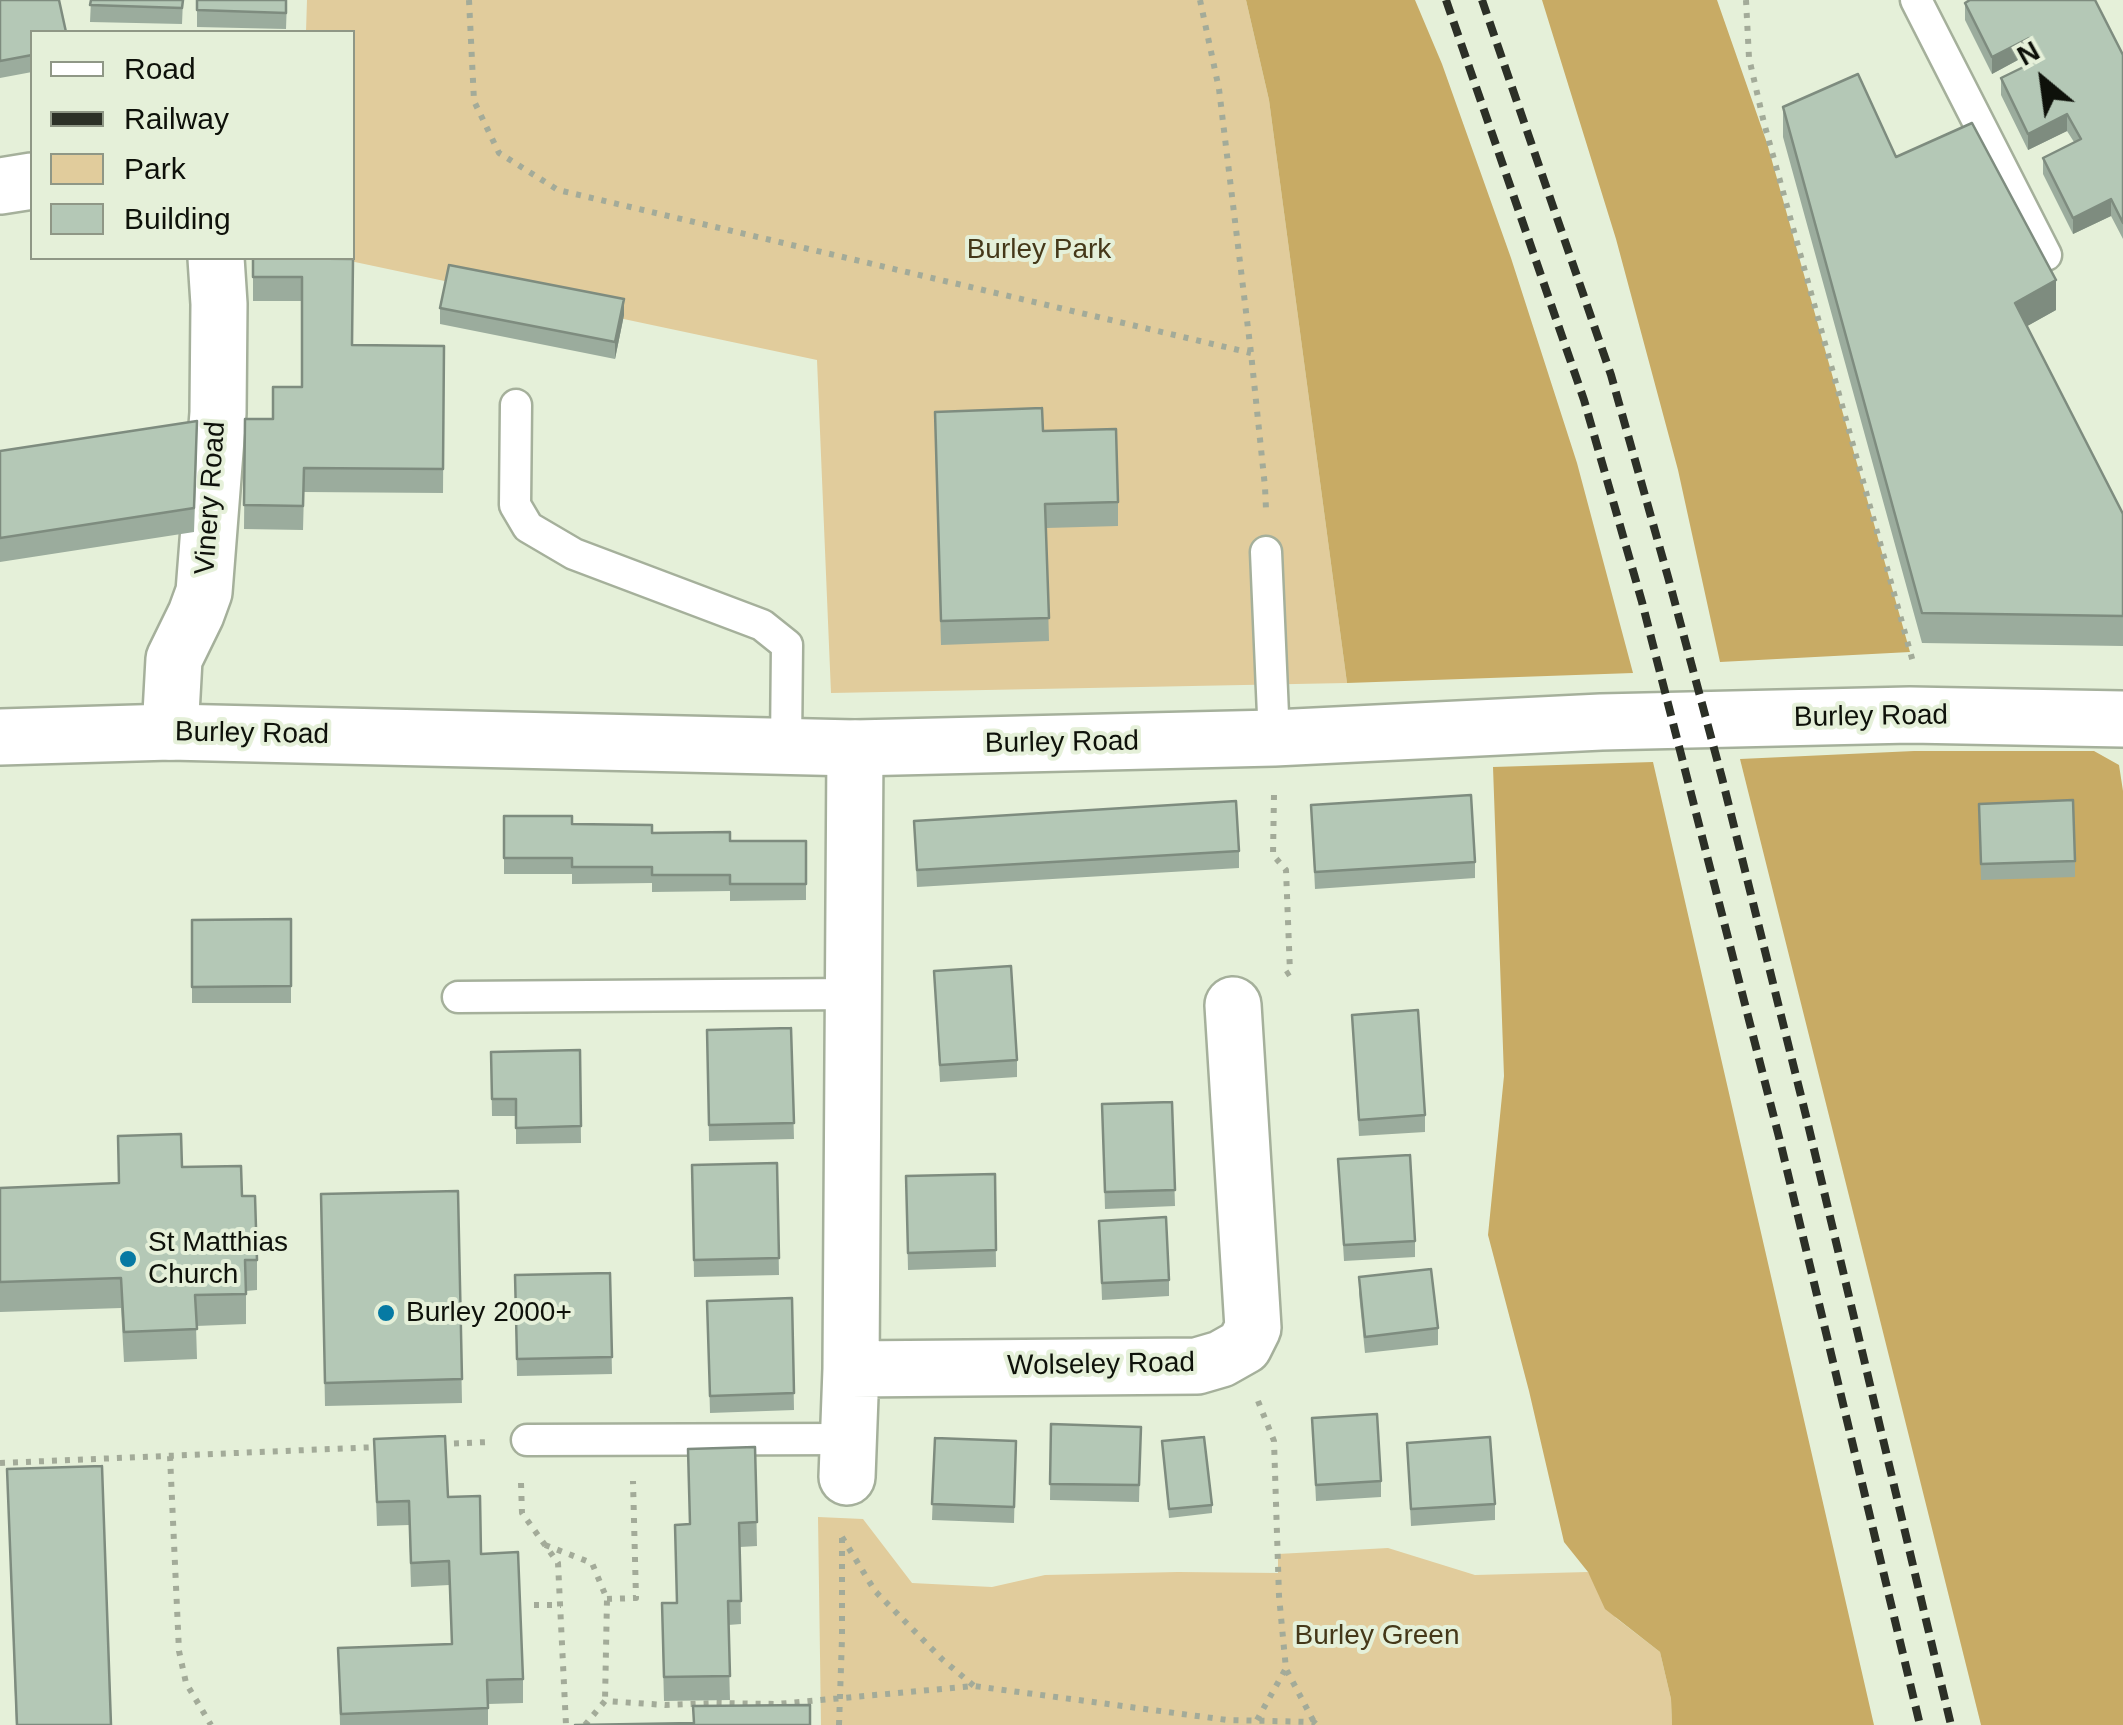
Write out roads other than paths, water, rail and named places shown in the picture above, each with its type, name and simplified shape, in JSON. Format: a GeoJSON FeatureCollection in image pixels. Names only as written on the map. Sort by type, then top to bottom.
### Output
{"type":"FeatureCollection","features":[{"type":"Feature","properties":{"kind":"street"},"geometry":{"type":"LineString","coordinates":[[0,186],[30,181]]}},
{"type":"Feature","properties":{"kind":"street","name":"Vinery Road"},"geometry":{"type":"LineString","coordinates":[[170,732],[174,659],[204,592],[218,414],[216,260]]}},
{"type":"Feature","properties":{"kind":"street","name":"Burley Road"},"geometry":{"type":"LineString","coordinates":[[0,736],[170,732],[855,748],[1274,738],[1601,722],[1927,716],[2123,719]]}},
{"type":"Feature","properties":{"kind":"street"},"geometry":{"type":"LineString","coordinates":[[848,1458],[855,748]]}},
{"type":"Feature","properties":{"kind":"street","name":"Wolseley Road"},"geometry":{"type":"LineString","coordinates":[[851,1369],[1197,1366],[1244,1346],[1252,1317],[1233,1005]]}},
{"type":"Feature","properties":{"kind":"lane"},"geometry":{"type":"LineString","coordinates":[[1916,0],[2046,254]]}},
{"type":"Feature","properties":{"kind":"lane"},"geometry":{"type":"LineString","coordinates":[[516,406],[516,505],[528,527],[574,554],[762,625],[786,645],[786,747]]}},
{"type":"Feature","properties":{"kind":"lane"},"geometry":{"type":"LineString","coordinates":[[1266,552],[1274,738]]}},
{"type":"Feature","properties":{"kind":"lane"},"geometry":{"type":"LineString","coordinates":[[458,997],[852,994]]}},
{"type":"Feature","properties":{"kind":"lane"},"geometry":{"type":"LineString","coordinates":[[527,1440],[632,1440],[848,1458]]}},
{"type":"Feature","properties":{"kind":"railway"},"geometry":{"type":"LineString","coordinates":[[1446,0],[1584,400],[1642,602],[1781,1145],[1920,1725]]}},
{"type":"Feature","properties":{"kind":"railway"},"geometry":{"type":"LineString","coordinates":[[1482,0],[1611,375],[1668,577],[1807,1120],[1951,1725]]}},
{"type":"Feature","properties":{"kind":"place","name":"St Matthias Church"},"geometry":{"type":"Point","coordinates":[128,1259]}},
{"type":"Feature","properties":{"kind":"place","name":"Burley 2000+"},"geometry":{"type":"Point","coordinates":[386,1313]}},
{"type":"Feature","properties":{"kind":"park label","name":"Burley Park"},"geometry":{"type":"Point","coordinates":[1039,250]}},
{"type":"Feature","properties":{"kind":"park label","name":"Burley Green"},"geometry":{"type":"Point","coordinates":[1377,1636]}}]}
